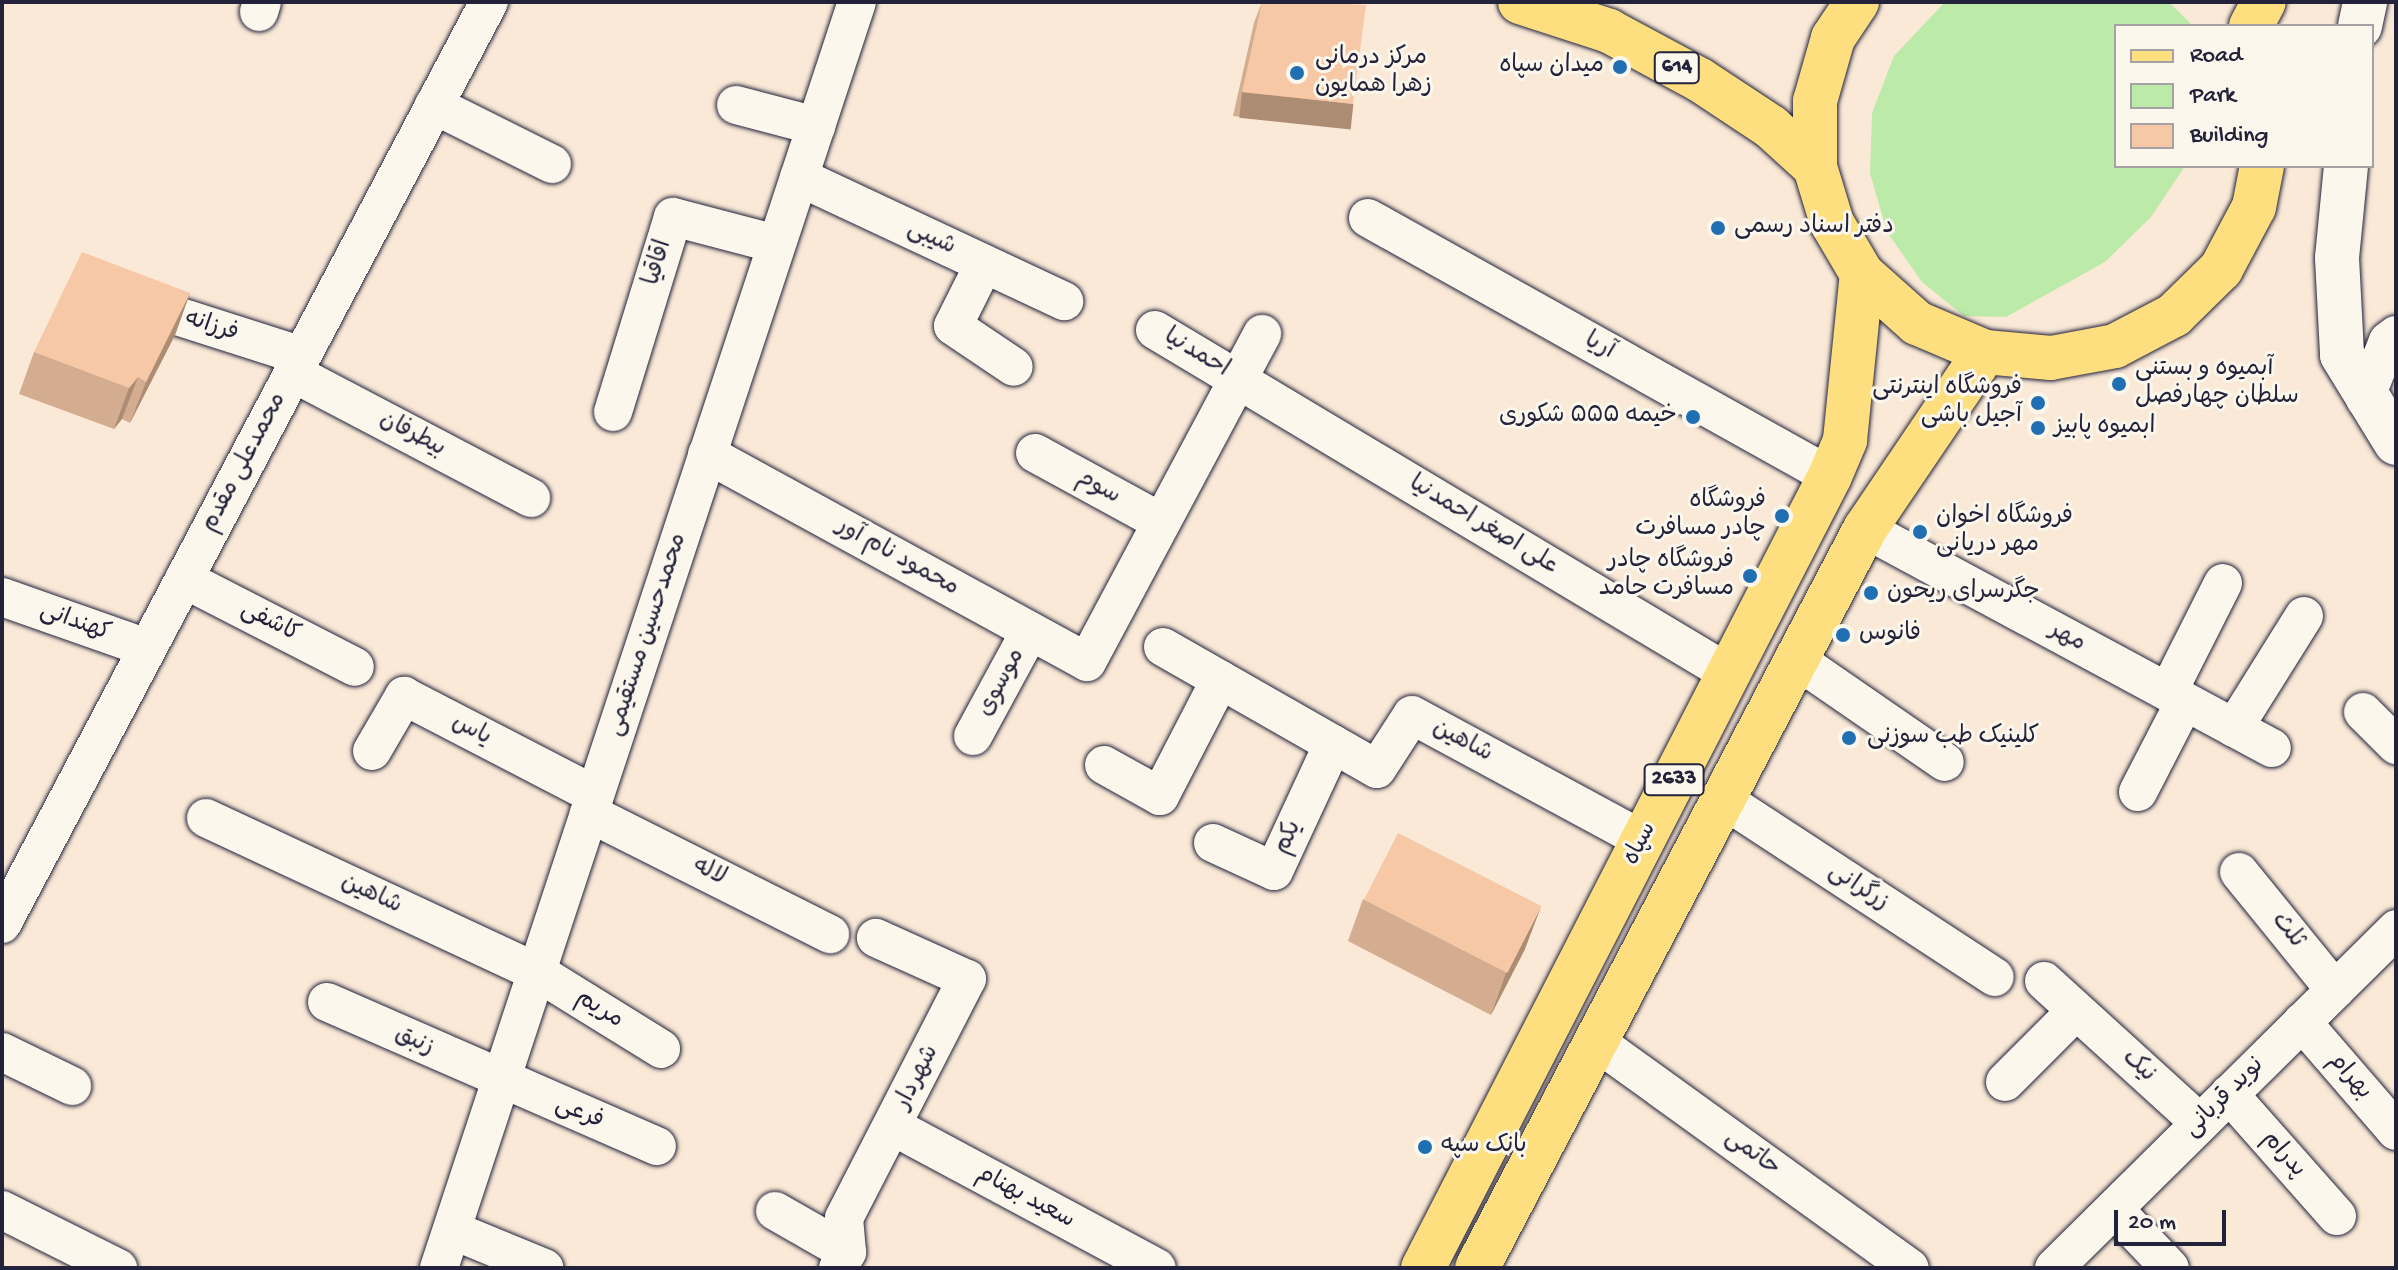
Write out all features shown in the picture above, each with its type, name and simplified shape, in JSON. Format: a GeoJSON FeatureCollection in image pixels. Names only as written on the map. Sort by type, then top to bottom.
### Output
{"type":"FeatureCollection","features":[{"type":"Feature","properties":{"kind":"main road","name":"614"},"geometry":{"type":"LineString","coordinates":[[1520,2],[1609,31],[1700,80],[1771,127],[1815,167]]}},
{"type":"Feature","properties":{"kind":"main road"},"geometry":{"type":"LineString","coordinates":[[1857,2],[1833,38],[1815,101],[1815,167],[1832,223],[1862,274],[1917,323],[1985,352],[2064,356],[2115,346],[2174,315],[2221,269],[2254,207],[2262,168]]}},
{"type":"Feature","properties":{"kind":"main road"},"geometry":{"type":"LineString","coordinates":[[2360,24],[2365,2]]}},
{"type":"Feature","properties":{"kind":"main road"},"geometry":{"type":"LineString","coordinates":[[2346,168],[2337,258],[2342,355],[2365,399],[2396,443]]}},
{"type":"Feature","properties":{"kind":"main road","name":"سپاه"},"geometry":{"type":"LineString","coordinates":[[1423,1268],[1830,476],[1845,440],[1862,274]]}},
{"type":"Feature","properties":{"kind":"main road","name":"سپاه"},"geometry":{"type":"LineString","coordinates":[[1477,1268],[1794,658],[1865,529],[1985,352]]}},
{"type":"Feature","properties":{"kind":"street","name":"محمدعلی مقدم"},"geometry":{"type":"LineString","coordinates":[[2,924],[489,2]]}},
{"type":"Feature","properties":{"kind":"street","name":"محمدحسین مستقیمی"},"geometry":{"type":"LineString","coordinates":[[439,1268],[857,2]]}},
{"type":"Feature","properties":{"kind":"street"},"geometry":{"type":"LineString","coordinates":[[434,105],[552,164]]}},
{"type":"Feature","properties":{"kind":"street"},"geometry":{"type":"LineString","coordinates":[[736,105],[816,126]]}},
{"type":"Feature","properties":{"kind":"street","name":"شیبی"},"geometry":{"type":"LineString","coordinates":[[799,177],[1064,301]]}},
{"type":"Feature","properties":{"kind":"street","name":"اقاقیا"},"geometry":{"type":"LineString","coordinates":[[613,412],[673,217],[776,244]]}},
{"type":"Feature","properties":{"kind":"street","name":"آریا"},"geometry":{"type":"LineString","coordinates":[[1368,218],[1830,476]]}},
{"type":"Feature","properties":{"kind":"street"},"geometry":{"type":"LineString","coordinates":[[984,264],[953,326],[1014,367]]}},
{"type":"Feature","properties":{"kind":"street","name":"فرزانه"},"geometry":{"type":"LineString","coordinates":[[105,293],[297,364]]}},
{"type":"Feature","properties":{"kind":"street","name":"احمدنیا"},"geometry":{"type":"LineString","coordinates":[[1155,330],[1237,379]]}},
{"type":"Feature","properties":{"kind":"street"},"geometry":{"type":"LineString","coordinates":[[1161,522],[1262,334]]}},
{"type":"Feature","properties":{"kind":"street"},"geometry":{"type":"LineString","coordinates":[[2365,399],[2388,341],[2396,335]]}},
{"type":"Feature","properties":{"kind":"street","name":"بیطرفان"},"geometry":{"type":"LineString","coordinates":[[297,364],[531,498]]}},
{"type":"Feature","properties":{"kind":"street","name":"علی اصغر احمدنیا"},"geometry":{"type":"LineString","coordinates":[[1237,379],[1728,673]]}},
{"type":"Feature","properties":{"kind":"street","name":"سوم"},"geometry":{"type":"LineString","coordinates":[[1035,453],[1161,522]]}},
{"type":"Feature","properties":{"kind":"street","name":"محمود نام آور"},"geometry":{"type":"LineString","coordinates":[[707,454],[1087,662],[1161,522]]}},
{"type":"Feature","properties":{"kind":"street","name":"مهر"},"geometry":{"type":"LineString","coordinates":[[1865,529],[2272,748]]}},
{"type":"Feature","properties":{"kind":"street","name":"کاشفی"},"geometry":{"type":"LineString","coordinates":[[184,579],[355,667]]}},
{"type":"Feature","properties":{"kind":"street"},"geometry":{"type":"LineString","coordinates":[[2138,792],[2223,583]]}},
{"type":"Feature","properties":{"kind":"street","name":"کهندانی"},"geometry":{"type":"LineString","coordinates":[[2,597],[147,648]]}},
{"type":"Feature","properties":{"kind":"street"},"geometry":{"type":"LineString","coordinates":[[2234,728],[2304,616]]}},
{"type":"Feature","properties":{"kind":"street","name":"موسوی"},"geometry":{"type":"LineString","coordinates":[[973,736],[1030,631]]}},
{"type":"Feature","properties":{"kind":"street","name":"شاهین"},"geometry":{"type":"LineString","coordinates":[[1163,647],[1377,769],[1412,715],[1643,840]]}},
{"type":"Feature","properties":{"kind":"street"},"geometry":{"type":"LineString","coordinates":[[1794,658],[1945,762]]}},
{"type":"Feature","properties":{"kind":"street"},"geometry":{"type":"LineString","coordinates":[[1104,765],[1160,796],[1220,680]]}},
{"type":"Feature","properties":{"kind":"street","name":"یاس"},"geometry":{"type":"LineString","coordinates":[[372,751],[404,696],[592,804]]}},
{"type":"Feature","properties":{"kind":"street"},"geometry":{"type":"LineString","coordinates":[[2363,712],[2396,745]]}},
{"type":"Feature","properties":{"kind":"street","name":"یکم"},"geometry":{"type":"LineString","coordinates":[[1213,843],[1274,871],[1333,744]]}},
{"type":"Feature","properties":{"kind":"street","name":"زرگرانی"},"geometry":{"type":"LineString","coordinates":[[1721,798],[1995,977]]}},
{"type":"Feature","properties":{"kind":"street","name":"لاله"},"geometry":{"type":"LineString","coordinates":[[592,804],[830,934]]}},
{"type":"Feature","properties":{"kind":"street","name":"شاهین"},"geometry":{"type":"LineString","coordinates":[[206,818],[537,972]]}},
{"type":"Feature","properties":{"kind":"street","name":"ثلث"},"geometry":{"type":"LineString","coordinates":[[2239,872],[2335,990]]}},
{"type":"Feature","properties":{"kind":"street","name":"شهردار"},"geometry":{"type":"LineString","coordinates":[[842,1260],[844,1218],[894,1127],[967,979],[876,938]]}},
{"type":"Feature","properties":{"kind":"street","name":"نوید قربانی"},"geometry":{"type":"LineString","coordinates":[[2054,1268],[2335,990],[2392,941]]}},
{"type":"Feature","properties":{"kind":"street","name":"مریم"},"geometry":{"type":"LineString","coordinates":[[537,972],[661,1049]]}},
{"type":"Feature","properties":{"kind":"street","name":"نیک"},"geometry":{"type":"LineString","coordinates":[[2044,981],[2200,1123]]}},
{"type":"Feature","properties":{"kind":"street","name":"زنبق"},"geometry":{"type":"LineString","coordinates":[[327,1002],[500,1082]]}},
{"type":"Feature","properties":{"kind":"street"},"geometry":{"type":"LineString","coordinates":[[2005,1082],[2076,1011]]}},
{"type":"Feature","properties":{"kind":"street","name":"بهرام"},"geometry":{"type":"LineString","coordinates":[[2302,1022],[2396,1131]]}},
{"type":"Feature","properties":{"kind":"street","name":"حاتمی"},"geometry":{"type":"LineString","coordinates":[[1595,1041],[1910,1268]]}},
{"type":"Feature","properties":{"kind":"street"},"geometry":{"type":"LineString","coordinates":[[2,1052],[72,1086]]}},
{"type":"Feature","properties":{"kind":"street","name":"فرعی"},"geometry":{"type":"LineString","coordinates":[[500,1082],[657,1146]]}},
{"type":"Feature","properties":{"kind":"street","name":"پدرام"},"geometry":{"type":"LineString","coordinates":[[2229,1094],[2337,1216]]}},
{"type":"Feature","properties":{"kind":"street","name":"سعید بهنام"},"geometry":{"type":"LineString","coordinates":[[894,1127],[1157,1268]]}},
{"type":"Feature","properties":{"kind":"street"},"geometry":{"type":"LineString","coordinates":[[2114,1209],[2170,1268]]}},
{"type":"Feature","properties":{"kind":"street"},"geometry":{"type":"LineString","coordinates":[[2,1210],[107,1265]]}},
{"type":"Feature","properties":{"kind":"street"},"geometry":{"type":"LineString","coordinates":[[775,1211],[842,1260]]}},
{"type":"Feature","properties":{"kind":"street"},"geometry":{"type":"LineString","coordinates":[[452,1230],[544,1268]]}},
{"type":"Feature","properties":{"kind":"green space"},"geometry":{"type":"Polygon","coordinates":[[[1945,2],[2169,2],[2191,24],[2114,24],[2114,168],[2184,168],[2151,217],[2105,262],[2006,317],[1964,316],[1922,282],[1887,232],[1870,173],[1872,113],[1894,56],[1945,2]]]}},
{"type":"Feature","properties":{"kind":"building","name":"مرکز درمانی زهرا همایون"},"geometry":{"type":"Polygon","coordinates":[[[1262,2],[1366,5],[1353,104],[1242,92],[1262,2]]]}},
{"type":"Feature","properties":{"kind":"building"},"geometry":{"type":"Polygon","coordinates":[[[82,252],[190,293],[146,382],[138,377],[129,388],[34,352],[82,252]]]}},
{"type":"Feature","properties":{"kind":"building"},"geometry":{"type":"Polygon","coordinates":[[[1398,833],[1541,906],[1507,973],[1364,900],[1398,833]]]}},
{"type":"Feature","properties":{"kind":"place","name":"میدان سپاه"},"geometry":{"type":"Point","coordinates":[1620,67]}},
{"type":"Feature","properties":{"kind":"place","name":"مرکز درمانی زهرا همایون"},"geometry":{"type":"Point","coordinates":[1297,73]}},
{"type":"Feature","properties":{"kind":"place","name":"دفتر اسناد رسمی"},"geometry":{"type":"Point","coordinates":[1718,228]}},
{"type":"Feature","properties":{"kind":"place","name":"آبمیوه و بستنی سلطان چهارفصل"},"geometry":{"type":"Point","coordinates":[2119,384]}},
{"type":"Feature","properties":{"kind":"place","name":"فروشگاه اینترنتی آجیل باشی"},"geometry":{"type":"Point","coordinates":[2038,403]}},
{"type":"Feature","properties":{"kind":"place","name":"خیمه ۵۵۵ شکوری"},"geometry":{"type":"Point","coordinates":[1693,417]}},
{"type":"Feature","properties":{"kind":"place","name":"ابمیوه پابیز"},"geometry":{"type":"Point","coordinates":[2038,428]}},
{"type":"Feature","properties":{"kind":"place","name":"فروشگاه چادر مسافرت"},"geometry":{"type":"Point","coordinates":[1782,516]}},
{"type":"Feature","properties":{"kind":"place","name":"فروشگاه اخوان مهر دریانی"},"geometry":{"type":"Point","coordinates":[1920,532]}},
{"type":"Feature","properties":{"kind":"place","name":"فروشگاه چادر مسافرت حامد"},"geometry":{"type":"Point","coordinates":[1750,576]}},
{"type":"Feature","properties":{"kind":"place","name":"جگرسرای ریحون"},"geometry":{"type":"Point","coordinates":[1871,593]}},
{"type":"Feature","properties":{"kind":"place","name":"فانوس"},"geometry":{"type":"Point","coordinates":[1843,635]}},
{"type":"Feature","properties":{"kind":"place","name":"کلینیک طب سوزنی"},"geometry":{"type":"Point","coordinates":[1849,738]}},
{"type":"Feature","properties":{"kind":"place","name":"بانک سپه"},"geometry":{"type":"Point","coordinates":[1425,1147]}}]}
